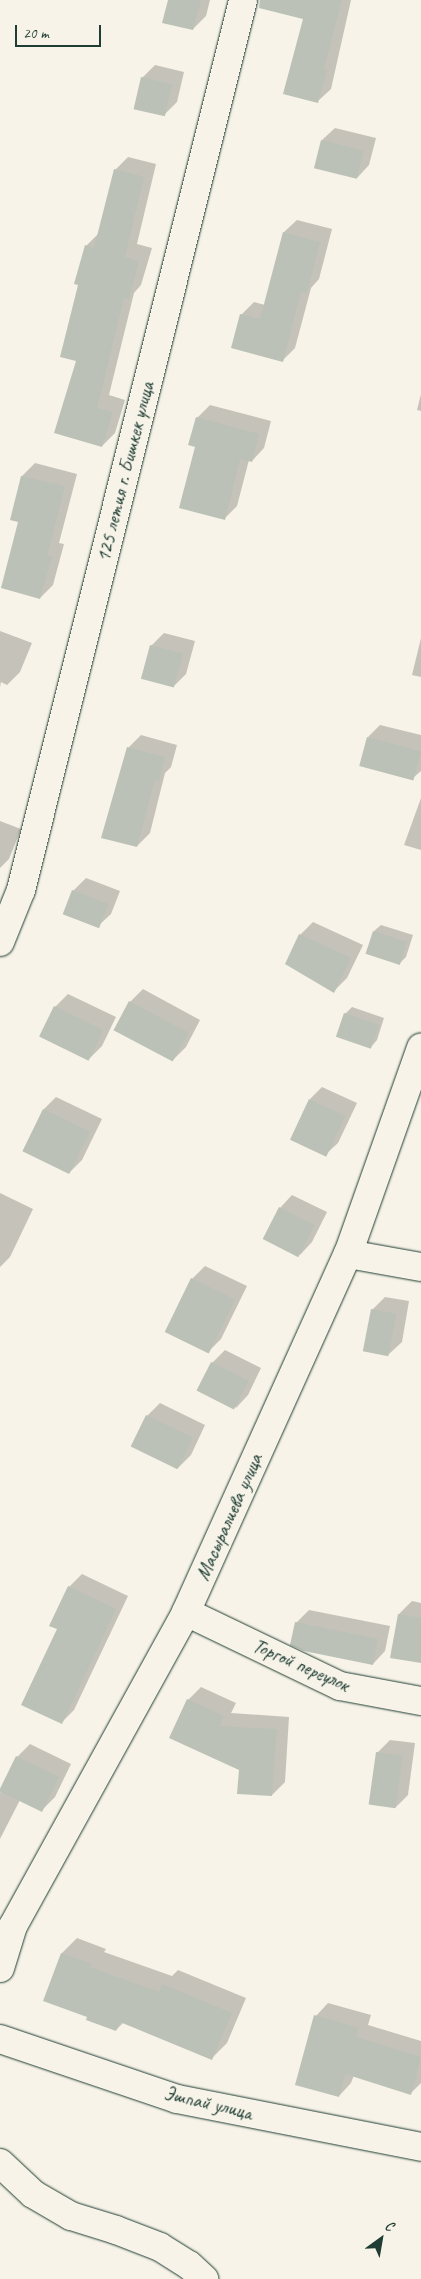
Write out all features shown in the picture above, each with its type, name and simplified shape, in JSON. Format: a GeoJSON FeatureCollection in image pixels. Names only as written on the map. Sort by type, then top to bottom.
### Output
{"type":"FeatureCollection","features":[{"type":"Feature","properties":{"kind":"street","name":"125 летия г. Бишкек улица"},"geometry":{"type":"LineString","coordinates":[[0,942],[21,890],[244,0]]}},
{"type":"Feature","properties":{"kind":"street","name":"Масыралиева улица"},"geometry":{"type":"LineString","coordinates":[[0,1968],[13,1926],[186,1612],[348,1254],[421,1048]]}},
{"type":"Feature","properties":{"kind":"street"},"geometry":{"type":"LineString","coordinates":[[348,1254],[421,1267]]}},
{"type":"Feature","properties":{"kind":"street","name":"Торгой переулок"},"geometry":{"type":"LineString","coordinates":[[186,1612],[340,1686],[421,1701]]}},
{"type":"Feature","properties":{"kind":"street","name":"Эшпай улица"},"geometry":{"type":"LineString","coordinates":[[0,2039],[177,2098],[421,2146]]}},
{"type":"Feature","properties":{"kind":"street"},"geometry":{"type":"LineString","coordinates":[[0,2163],[33,2194],[71,2216],[160,2247],[190,2265],[204,2279]]}},
{"type":"Feature","properties":{"kind":"building"},"geometry":{"type":"Polygon","coordinates":[[[168,0],[201,0],[193,30],[162,23],[168,0]]]}},
{"type":"Feature","properties":{"kind":"building"},"geometry":{"type":"Polygon","coordinates":[[[260,0],[342,0],[324,69],[327,70],[318,103],[283,94],[303,19],[259,8],[260,0]]]}},
{"type":"Feature","properties":{"kind":"building"},"geometry":{"type":"Polygon","coordinates":[[[141,77],[172,84],[165,116],[134,109],[141,77]]]}},
{"type":"Feature","properties":{"kind":"building"},"geometry":{"type":"Polygon","coordinates":[[[321,140],[364,151],[357,179],[314,168],[321,140]]]}},
{"type":"Feature","properties":{"kind":"building"},"geometry":{"type":"Polygon","coordinates":[[[114,169],[144,177],[125,257],[139,261],[129,299],[124,298],[97,408],[113,412],[102,447],[54,433],[76,361],[60,357],[78,285],[74,284],[85,245],[94,248],[114,169]]]}},
{"type":"Feature","properties":{"kind":"building"},"geometry":{"type":"Polygon","coordinates":[[[283,232],[320,242],[307,293],[301,292],[283,362],[231,348],[240,314],[260,319],[283,232]]]}},
{"type":"Feature","properties":{"kind":"building"},"geometry":{"type":"Polygon","coordinates":[[[196,417],[259,434],[252,462],[240,459],[225,520],[179,508],[195,447],[188,445],[196,417]]]}},
{"type":"Feature","properties":{"kind":"building"},"geometry":{"type":"Polygon","coordinates":[[[21,476],[65,486],[47,556],[52,557],[40,599],[1,588],[18,522],[10,520],[21,476]]]}},
{"type":"Feature","properties":{"kind":"building"},"geometry":{"type":"Polygon","coordinates":[[[150,645],[183,654],[174,688],[141,679],[150,645]]]}},
{"type":"Feature","properties":{"kind":"building"},"geometry":{"type":"Polygon","coordinates":[[[367,737],[421,751],[413,780],[359,766],[367,737]]]}},
{"type":"Feature","properties":{"kind":"building"},"geometry":{"type":"Polygon","coordinates":[[[127,747],[165,757],[159,781],[155,780],[137,847],[101,838],[127,747]]]}},
{"type":"Feature","properties":{"kind":"building"},"geometry":{"type":"Polygon","coordinates":[[[72,890],[108,904],[99,928],[63,914],[72,890]]]}},
{"type":"Feature","properties":{"kind":"building"},"geometry":{"type":"Polygon","coordinates":[[[373,931],[407,942],[400,965],[366,954],[373,931]]]}},
{"type":"Feature","properties":{"kind":"building"},"geometry":{"type":"Polygon","coordinates":[[[299,934],[351,958],[334,993],[285,964],[299,934]]]}},
{"type":"Feature","properties":{"kind":"building"},"geometry":{"type":"Polygon","coordinates":[[[129,1001],[188,1032],[173,1062],[114,1030],[129,1001]]]}},
{"type":"Feature","properties":{"kind":"building"},"geometry":{"type":"Polygon","coordinates":[[[54,1006],[103,1030],[89,1061],[39,1037],[54,1006]]]}},
{"type":"Feature","properties":{"kind":"building"},"geometry":{"type":"Polygon","coordinates":[[[344,1013],[379,1025],[371,1049],[336,1037],[344,1013]]]}},
{"type":"Feature","properties":{"kind":"building"},"geometry":{"type":"Polygon","coordinates":[[[309,1099],[345,1116],[326,1157],[290,1140],[309,1099]]]}},
{"type":"Feature","properties":{"kind":"building"},"geometry":{"type":"Polygon","coordinates":[[[43,1109],[90,1132],[69,1174],[22,1151],[43,1109]]]}},
{"type":"Feature","properties":{"kind":"building"},"geometry":{"type":"Polygon","coordinates":[[[279,1207],[315,1225],[298,1257],[263,1239],[279,1207]]]}},
{"type":"Feature","properties":{"kind":"building"},"geometry":{"type":"Polygon","coordinates":[[[191,1278],[235,1299],[209,1353],[165,1332],[191,1278]]]}},
{"type":"Feature","properties":{"kind":"building"},"geometry":{"type":"Polygon","coordinates":[[[371,1309],[397,1314],[388,1356],[363,1351],[371,1309]]]}},
{"type":"Feature","properties":{"kind":"building"},"geometry":{"type":"Polygon","coordinates":[[[211,1362],[248,1381],[234,1410],[196,1391],[211,1362]]]}},
{"type":"Feature","properties":{"kind":"building"},"geometry":{"type":"Polygon","coordinates":[[[146,1415],[193,1438],[177,1469],[131,1446],[146,1415]]]}},
{"type":"Feature","properties":{"kind":"building"},"geometry":{"type":"Polygon","coordinates":[[[68,1586],[116,1609],[62,1724],[21,1705],[57,1629],[49,1626],[68,1586]]]}},
{"type":"Feature","properties":{"kind":"building"},"geometry":{"type":"Polygon","coordinates":[[[398,1614],[421,1618],[421,1663],[390,1658],[398,1614]]]}},
{"type":"Feature","properties":{"kind":"building"},"geometry":{"type":"Polygon","coordinates":[[[295,1622],[378,1639],[373,1665],[304,1651],[290,1645],[295,1622]]]}},
{"type":"Feature","properties":{"kind":"building"},"geometry":{"type":"Polygon","coordinates":[[[187,1699],[224,1716],[219,1726],[277,1729],[272,1796],[237,1794],[239,1770],[169,1738],[187,1699]]]}},
{"type":"Feature","properties":{"kind":"building"},"geometry":{"type":"Polygon","coordinates":[[[376,1752],[403,1756],[395,1808],[369,1804],[376,1752]]]}},
{"type":"Feature","properties":{"kind":"building"},"geometry":{"type":"Polygon","coordinates":[[[16,1756],[59,1777],[42,1812],[0,1792],[16,1756]]]}},
{"type":"Feature","properties":{"kind":"building"},"geometry":{"type":"Polygon","coordinates":[[[61,1953],[92,1964],[90,1967],[159,1992],[162,1984],[232,2013],[212,2060],[120,2022],[116,2031],[86,2020],[87,2017],[43,2001],[61,1953]]]}},
{"type":"Feature","properties":{"kind":"building"},"geometry":{"type":"Polygon","coordinates":[[[314,2015],[359,2028],[356,2037],[421,2057],[411,2095],[345,2074],[339,2097],[295,2085],[314,2015]]]}}]}
